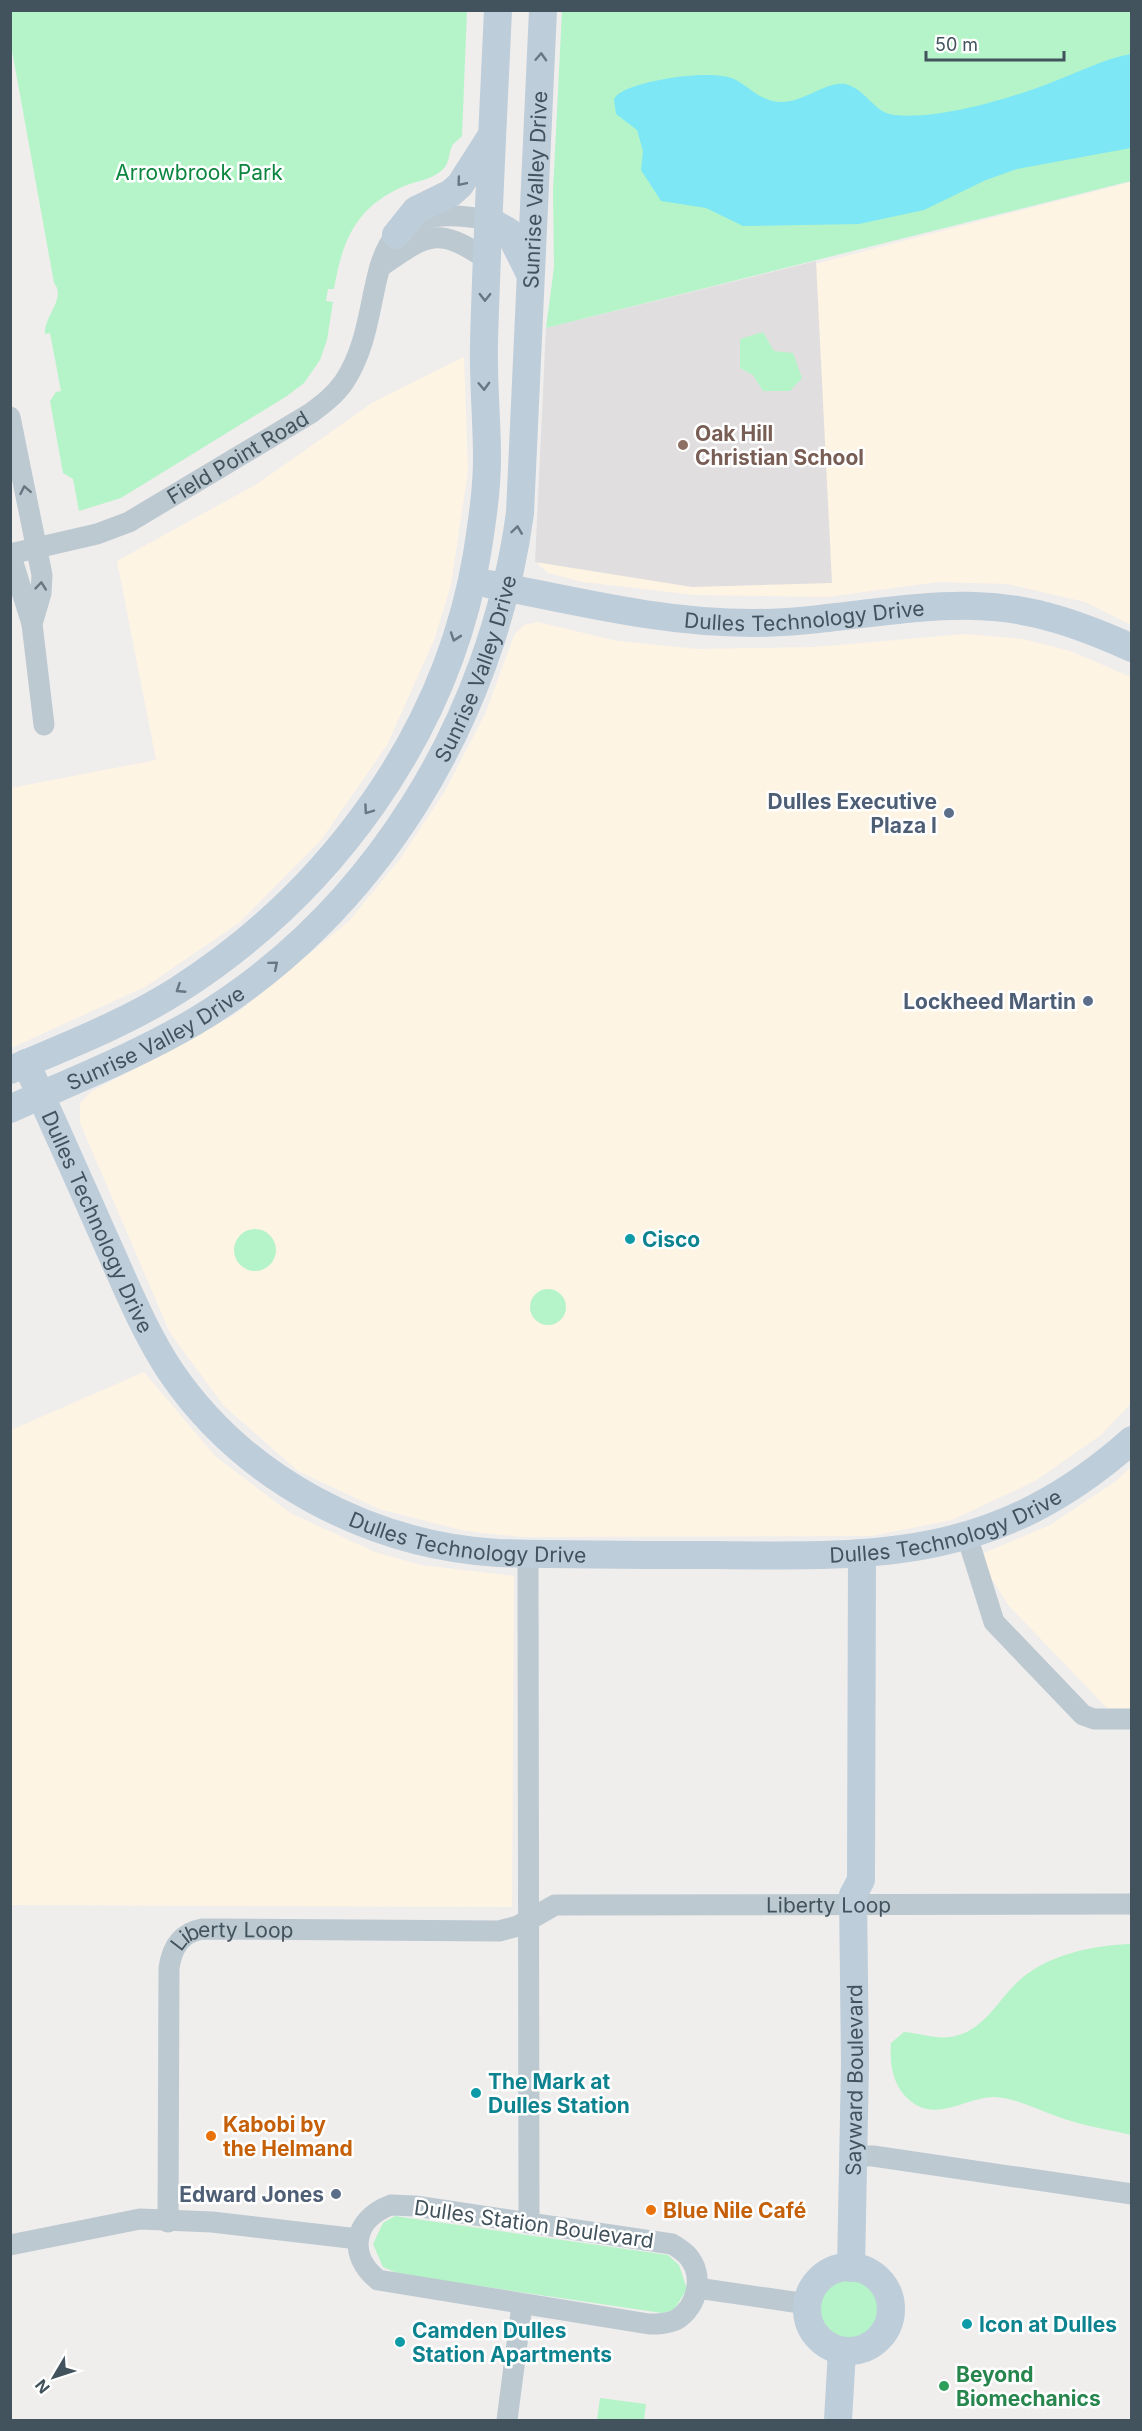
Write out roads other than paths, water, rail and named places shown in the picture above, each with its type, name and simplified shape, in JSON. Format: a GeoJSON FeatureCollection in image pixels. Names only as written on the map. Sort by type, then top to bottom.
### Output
{"type":"FeatureCollection","features":[{"type":"Feature","properties":{"kind":"street","name":"Sunrise Valley Drive"},"geometry":{"type":"LineString","coordinates":[[18,1066],[117,1023],[175,992],[255,934],[304,889],[367,812],[404,754],[434,693],[463,615],[472,581],[486,479],[484,364],[486,259],[498,10]]}},
{"type":"Feature","properties":{"kind":"street","name":"Sunrise Valley Drive"},"geometry":{"type":"LineString","coordinates":[[10,1109],[135,1053],[223,1003],[278,962],[348,894],[411,811],[445,753],[484,664],[506,588],[516,538],[522,487],[543,10]]}},
{"type":"Feature","properties":{"kind":"street"},"geometry":{"type":"LineString","coordinates":[[396,235],[416,210],[451,193],[460,185],[493,133]]}},
{"type":"Feature","properties":{"kind":"street"},"geometry":{"type":"LineString","coordinates":[[396,235],[412,222],[430,216],[451,215],[496,222],[508,232],[532,279]]}},
{"type":"Feature","properties":{"kind":"street","name":"Field Point Road"},"geometry":{"type":"LineString","coordinates":[[11,554],[103,532],[129,522],[311,413],[331,398],[344,381],[357,355],[380,267],[396,235]]}},
{"type":"Feature","properties":{"kind":"street"},"geometry":{"type":"LineString","coordinates":[[380,267],[414,244],[436,237],[457,240],[486,259]]}},
{"type":"Feature","properties":{"kind":"street"},"geometry":{"type":"LineString","coordinates":[[10,417],[42,575],[41,593],[32,624]]}},
{"type":"Feature","properties":{"kind":"street"},"geometry":{"type":"LineString","coordinates":[[11,554],[32,624],[45,725]]}},
{"type":"Feature","properties":{"kind":"street","name":"Dulles Technology Drive"},"geometry":{"type":"LineString","coordinates":[[472,581],[625,613],[752,623],[938,606],[989,606],[1060,619],[1131,648]]}},
{"type":"Feature","properties":{"kind":"street","name":"Dulles Technology Drive"},"geometry":{"type":"LineString","coordinates":[[18,1066],[41,1095],[148,1332],[184,1390],[221,1431],[285,1483],[337,1513],[392,1534],[446,1547],[528,1554],[853,1555],[916,1548],[967,1536],[1017,1517],[1058,1495],[1099,1467],[1131,1440]]}},
{"type":"Feature","properties":{"kind":"street"},"geometry":{"type":"LineString","coordinates":[[967,1536],[988,1608],[999,1629],[1083,1715],[1095,1719],[1131,1719]]}},
{"type":"Feature","properties":{"kind":"street"},"geometry":{"type":"LineString","coordinates":[[528,1554],[529,2223]]}},
{"type":"Feature","properties":{"kind":"street","name":"Sayward Boulevard"},"geometry":{"type":"LineString","coordinates":[[851,2268],[853,1899],[861,1880],[853,1555]]}},
{"type":"Feature","properties":{"kind":"street","name":"Liberty Loop"},"geometry":{"type":"LineString","coordinates":[[168,2222],[169,1968],[175,1946],[190,1931],[202,1929],[499,1931],[529,1925],[555,1905],[853,1899],[1131,1904]]}},
{"type":"Feature","properties":{"kind":"street"},"geometry":{"type":"LineString","coordinates":[[853,2156],[873,2156],[1131,2194]]}},
{"type":"Feature","properties":{"kind":"street","name":"Dulles Station Boulevard"},"geometry":{"type":"LineString","coordinates":[[358,2240],[367,2219],[378,2210],[391,2205],[529,2223],[672,2244],[688,2256],[695,2268],[697,2288]]}},
{"type":"Feature","properties":{"kind":"street"},"geometry":{"type":"LineString","coordinates":[[10,2245],[140,2219],[168,2222],[212,2222],[358,2240],[359,2253],[368,2271],[378,2280],[522,2305],[663,2324],[676,2319],[688,2310],[697,2288],[807,2304]]}},
{"type":"Feature","properties":{"kind":"street"},"geometry":{"type":"LineString","coordinates":[[851,2268],[864,2271],[880,2283],[890,2300],[890,2314],[887,2327],[879,2338],[862,2349],[842,2351],[819,2339],[812,2329],[807,2304],[811,2292],[827,2273],[851,2268]]}},
{"type":"Feature","properties":{"kind":"street"},"geometry":{"type":"LineString","coordinates":[[507,2421],[522,2305]]}},
{"type":"Feature","properties":{"kind":"street"},"geometry":{"type":"LineString","coordinates":[[838,2421],[842,2351]]}},
{"type":"Feature","properties":{"kind":"water"},"geometry":{"type":"Polygon","coordinates":[[[1131,54],[1131,148],[1017,169],[986,180],[924,210],[859,224],[743,226],[706,208],[661,201],[641,170],[643,151],[637,130],[616,114],[614,99],[627,90],[657,80],[711,75],[736,80],[762,97],[780,102],[797,99],[830,86],[845,84],[858,90],[887,113],[912,116],[973,107],[1015,95],[1100,63],[1131,54]]]}},
{"type":"Feature","properties":{"kind":"place","name":"Oak Hill Christian School"},"geometry":{"type":"Point","coordinates":[683,445]}},
{"type":"Feature","properties":{"kind":"place","name":"Dulles Executive Plaza I"},"geometry":{"type":"Point","coordinates":[949,813]}},
{"type":"Feature","properties":{"kind":"place","name":"Lockheed Martin"},"geometry":{"type":"Point","coordinates":[1088,1001]}},
{"type":"Feature","properties":{"kind":"place","name":"Cisco"},"geometry":{"type":"Point","coordinates":[630,1239]}},
{"type":"Feature","properties":{"kind":"place","name":"The Mark at Dulles Station"},"geometry":{"type":"Point","coordinates":[476,2093]}},
{"type":"Feature","properties":{"kind":"place","name":"Kabobi by the Helmand"},"geometry":{"type":"Point","coordinates":[211,2136]}},
{"type":"Feature","properties":{"kind":"place","name":"Edward Jones"},"geometry":{"type":"Point","coordinates":[336,2194]}},
{"type":"Feature","properties":{"kind":"place","name":"Blue Nile Café"},"geometry":{"type":"Point","coordinates":[651,2210]}},
{"type":"Feature","properties":{"kind":"place","name":"Icon at Dulles"},"geometry":{"type":"Point","coordinates":[967,2324]}},
{"type":"Feature","properties":{"kind":"place","name":"Camden Dulles Station Apartments"},"geometry":{"type":"Point","coordinates":[400,2342]}},
{"type":"Feature","properties":{"kind":"place","name":"Beyond Biomechanics"},"geometry":{"type":"Point","coordinates":[944,2386]}},
{"type":"Feature","properties":{"kind":"park label","name":"Arrowbrook Park"},"geometry":{"type":"Point","coordinates":[199,172]}}]}
